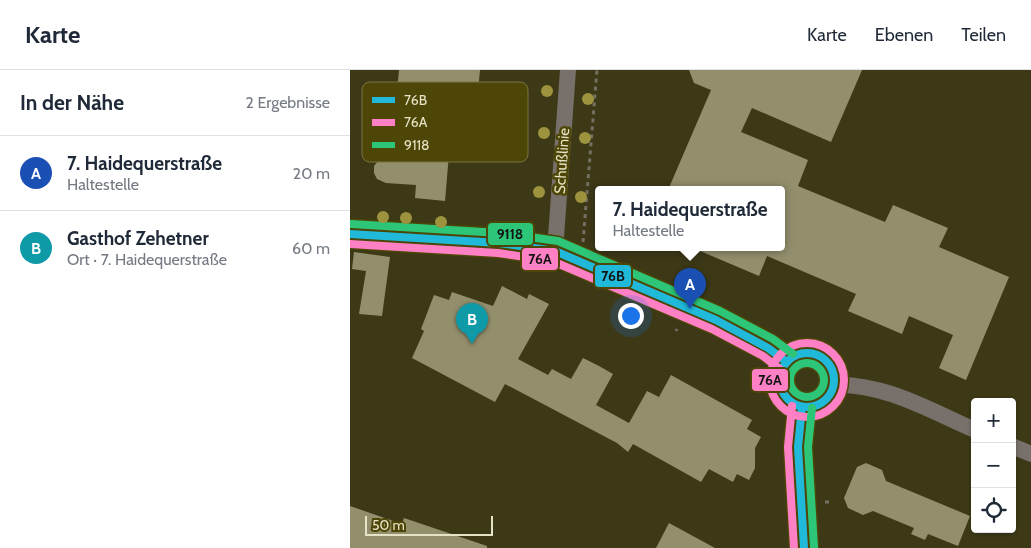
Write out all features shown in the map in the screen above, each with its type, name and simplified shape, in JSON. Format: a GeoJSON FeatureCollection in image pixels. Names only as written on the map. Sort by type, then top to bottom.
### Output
{"type":"FeatureCollection","features":[{"type":"Feature","properties":{"kind":"main road"},"geometry":{"type":"LineString","coordinates":[[350,234],[514,245],[556,251],[579,259],[716,320],[768,348],[787,362]]}},
{"type":"Feature","properties":{"kind":"main road"},"geometry":{"type":"LineString","coordinates":[[816,354],[831,366],[834,385],[828,398],[820,404],[802,407],[793,403],[784,395],[780,386],[780,376],[787,362],[796,355],[816,354]]}},
{"type":"Feature","properties":{"kind":"main road"},"geometry":{"type":"LineString","coordinates":[[802,407],[798,446],[804,548]]}},
{"type":"Feature","properties":{"kind":"street","name":"Schußlinie"},"geometry":{"type":"LineString","coordinates":[[556,251],[568,70]]}},
{"type":"Feature","properties":{"kind":"street"},"geometry":{"type":"LineString","coordinates":[[834,385],[850,384],[882,390],[971,428]]}},
{"type":"Feature","properties":{"kind":"street"},"geometry":{"type":"LineString","coordinates":[[1016,448],[1031,454]]}},
{"type":"Feature","properties":{"kind":"path"},"geometry":{"type":"LineString","coordinates":[[579,259],[585,234],[597,70]]}},
{"type":"Feature","properties":{"kind":"building"},"geometry":{"type":"Polygon","coordinates":[[[399,70],[480,70],[479,82],[398,82],[399,70]]]}},
{"type":"Feature","properties":{"kind":"building"},"geometry":{"type":"Polygon","coordinates":[[[689,70],[862,70],[831,142],[752,108],[741,132],[808,160],[798,186],[885,222],[893,205],[948,228],[939,247],[1009,277],[966,380],[939,368],[953,335],[909,316],[902,334],[848,311],[856,294],[767,256],[759,276],[700,251],[785,251],[785,186],[670,186],[711,90],[694,83],[689,70]]]}},
{"type":"Feature","properties":{"kind":"building"},"geometry":{"type":"Polygon","coordinates":[[[377,162],[448,162],[445,201],[415,198],[416,185],[386,183],[377,179],[374,173],[374,166],[377,162]]]}},
{"type":"Feature","properties":{"kind":"building"},"geometry":{"type":"Polygon","coordinates":[[[354,252],[390,257],[382,316],[359,314],[366,271],[352,269],[354,252]]]}},
{"type":"Feature","properties":{"kind":"building"},"geometry":{"type":"Polygon","coordinates":[[[502,286],[527,299],[529,294],[549,304],[518,359],[548,375],[552,369],[571,379],[583,358],[613,374],[596,405],[629,423],[647,391],[659,397],[671,375],[752,420],[747,429],[761,437],[755,448],[755,468],[749,480],[737,474],[733,482],[709,469],[701,482],[633,444],[628,452],[617,443],[505,384],[495,402],[412,358],[424,331],[421,329],[434,295],[449,300],[452,292],[493,306],[502,286]]]}},
{"type":"Feature","properties":{"kind":"building"},"geometry":{"type":"Polygon","coordinates":[[[866,463],[882,470],[886,481],[970,516],[958,546],[928,534],[925,540],[911,534],[914,528],[873,511],[863,515],[848,508],[844,498],[857,467],[866,463]]]}},
{"type":"Feature","properties":{"kind":"building"},"geometry":{"type":"Polygon","coordinates":[[[350,506],[402,524],[404,518],[487,546],[487,548],[350,548],[350,506]]]}},
{"type":"Feature","properties":{"kind":"building"},"geometry":{"type":"Polygon","coordinates":[[[669,523],[715,548],[656,548],[669,523]]]}},
{"type":"Feature","properties":{"kind":"transit line","name":"9118"},"geometry":{"type":"LineString","coordinates":[[351,224],[500,233],[558,241],[720,311],[773,339],[793,354]]}},
{"type":"Feature","properties":{"kind":"transit line","name":"76B"},"geometry":{"type":"LineString","coordinates":[[350,234],[499,243],[555,251],[716,320],[768,348],[787,362]]}},
{"type":"Feature","properties":{"kind":"transit line","name":"76A"},"geometry":{"type":"LineString","coordinates":[[350,244],[498,253],[552,261],[712,329],[763,356],[781,370]]}},
{"type":"Feature","properties":{"kind":"transit line","name":"76A"},"geometry":{"type":"LineString","coordinates":[[807,343],[821,346],[833,354],[841,366],[844,380],[841,394],[833,406],[821,414],[807,417],[793,414],[781,406],[773,394],[770,380],[773,366],[781,354],[793,346],[807,343]]}},
{"type":"Feature","properties":{"kind":"transit line","name":"76B"},"geometry":{"type":"LineString","coordinates":[[807,353],[817,355],[826,361],[832,370],[834,380],[832,390],[826,399],[817,405],[807,407],[797,405],[788,399],[782,390],[780,380],[782,370],[788,361],[797,355],[807,353]]}},
{"type":"Feature","properties":{"kind":"transit line","name":"9118"},"geometry":{"type":"LineString","coordinates":[[807,363],[819,368],[824,380],[819,392],[807,397],[795,392],[790,380],[795,368],[807,363]]}},
{"type":"Feature","properties":{"kind":"transit line","name":"76A"},"geometry":{"type":"LineString","coordinates":[[792,406],[788,447],[794,548]]}},
{"type":"Feature","properties":{"kind":"transit line","name":"76B"},"geometry":{"type":"LineString","coordinates":[[802,407],[798,447],[804,548]]}},
{"type":"Feature","properties":{"kind":"transit line","name":"9118"},"geometry":{"type":"LineString","coordinates":[[812,408],[808,447],[814,547]]}},
{"type":"Feature","properties":{"kind":"place","name":"7. Haidequerstraße"},"geometry":{"type":"Point","coordinates":[690,309]}},
{"type":"Feature","properties":{"kind":"place","name":"Gasthof Zehetner"},"geometry":{"type":"Point","coordinates":[472,344]}}]}
